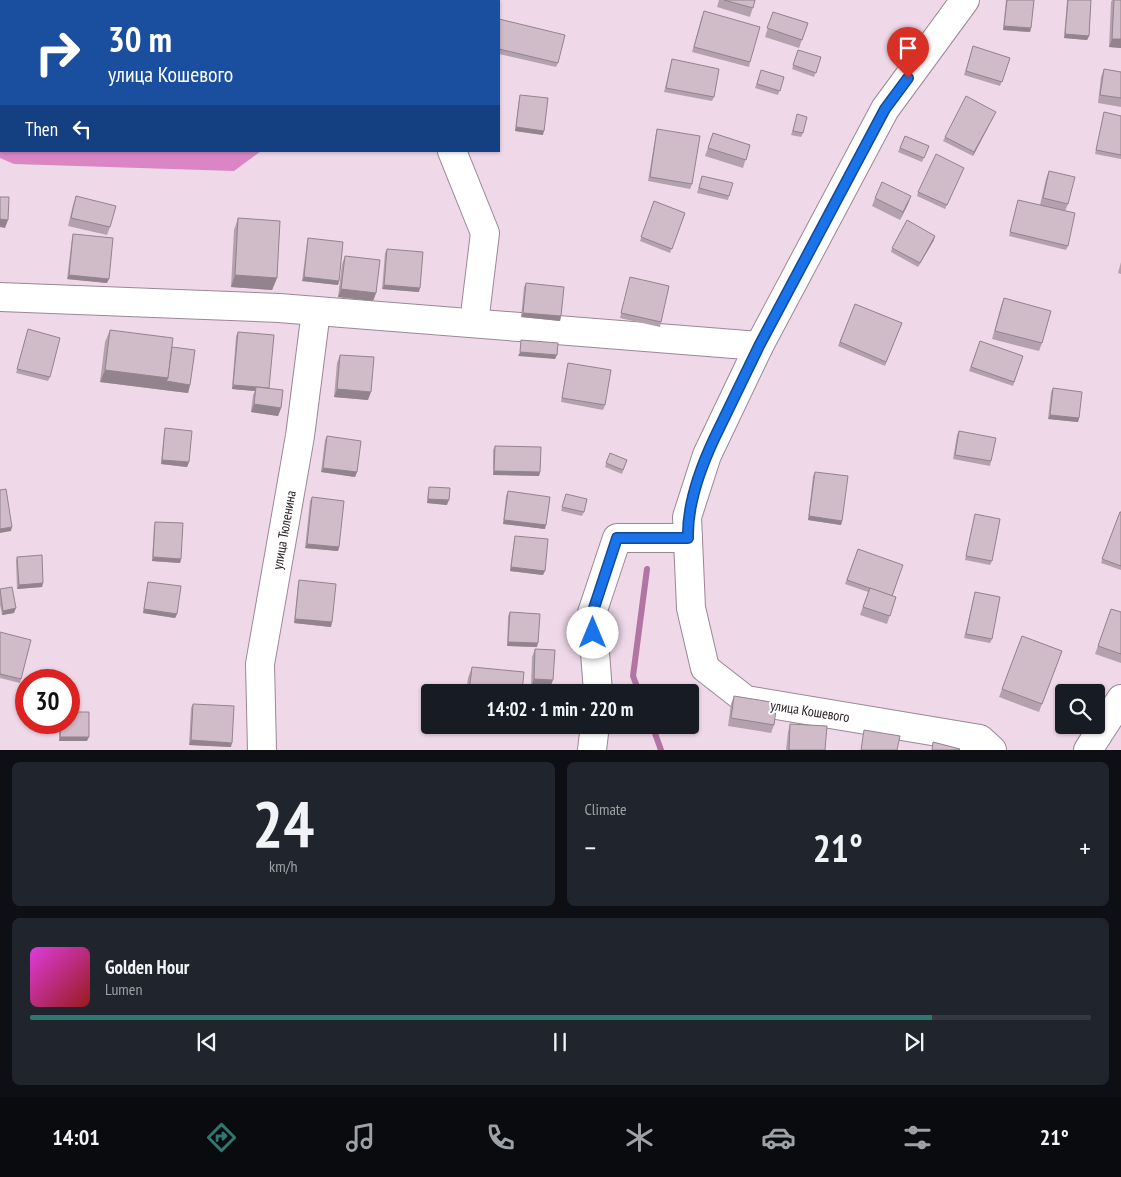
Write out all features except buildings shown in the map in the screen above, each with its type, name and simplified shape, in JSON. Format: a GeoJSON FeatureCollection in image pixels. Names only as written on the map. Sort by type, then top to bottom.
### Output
{"type":"FeatureCollection","features":[{"type":"Feature","properties":{"kind":"street","name":"улица Кошевого"},"geometry":{"type":"LineString","coordinates":[[965,0],[885,109],[759,346],[707,455],[687,517],[690,608],[705,668],[746,700],[980,739],[992,750]]}},
{"type":"Feature","properties":{"kind":"street"},"geometry":{"type":"LineString","coordinates":[[452,152],[485,233],[474,323]]}},
{"type":"Feature","properties":{"kind":"street"},"geometry":{"type":"LineString","coordinates":[[0,297],[316,311],[759,346]]}},
{"type":"Feature","properties":{"kind":"street","name":"улица Тюленина"},"geometry":{"type":"LineString","coordinates":[[262,750],[260,664],[300,436],[316,311]]}},
{"type":"Feature","properties":{"kind":"street"},"geometry":{"type":"LineString","coordinates":[[597,684],[592,614],[617,538],[688,538]]}},
{"type":"Feature","properties":{"kind":"street"},"geometry":{"type":"LineString","coordinates":[[1088,750],[1121,699]]}},
{"type":"Feature","properties":{"kind":"street"},"geometry":{"type":"LineString","coordinates":[[592,750],[594,734]]}},
{"type":"Feature","properties":{"kind":"shaded area"},"geometry":{"type":"Polygon","coordinates":[[[0,152],[260,152],[234,171],[14,164],[0,158],[0,152]]]}},
{"type":"Feature","properties":{"kind":"waterway"},"geometry":{"type":"LineString","coordinates":[[636,684],[633,676],[647,569]]}},
{"type":"Feature","properties":{"kind":"waterway"},"geometry":{"type":"LineString","coordinates":[[655,734],[661,750]]}},
{"type":"Feature","properties":{"kind":"route"},"geometry":{"type":"LineString","coordinates":[[593,633],[592,614],[617,538],[688,538],[687,517],[714,439],[759,346],[885,109],[908,78]]}}]}
